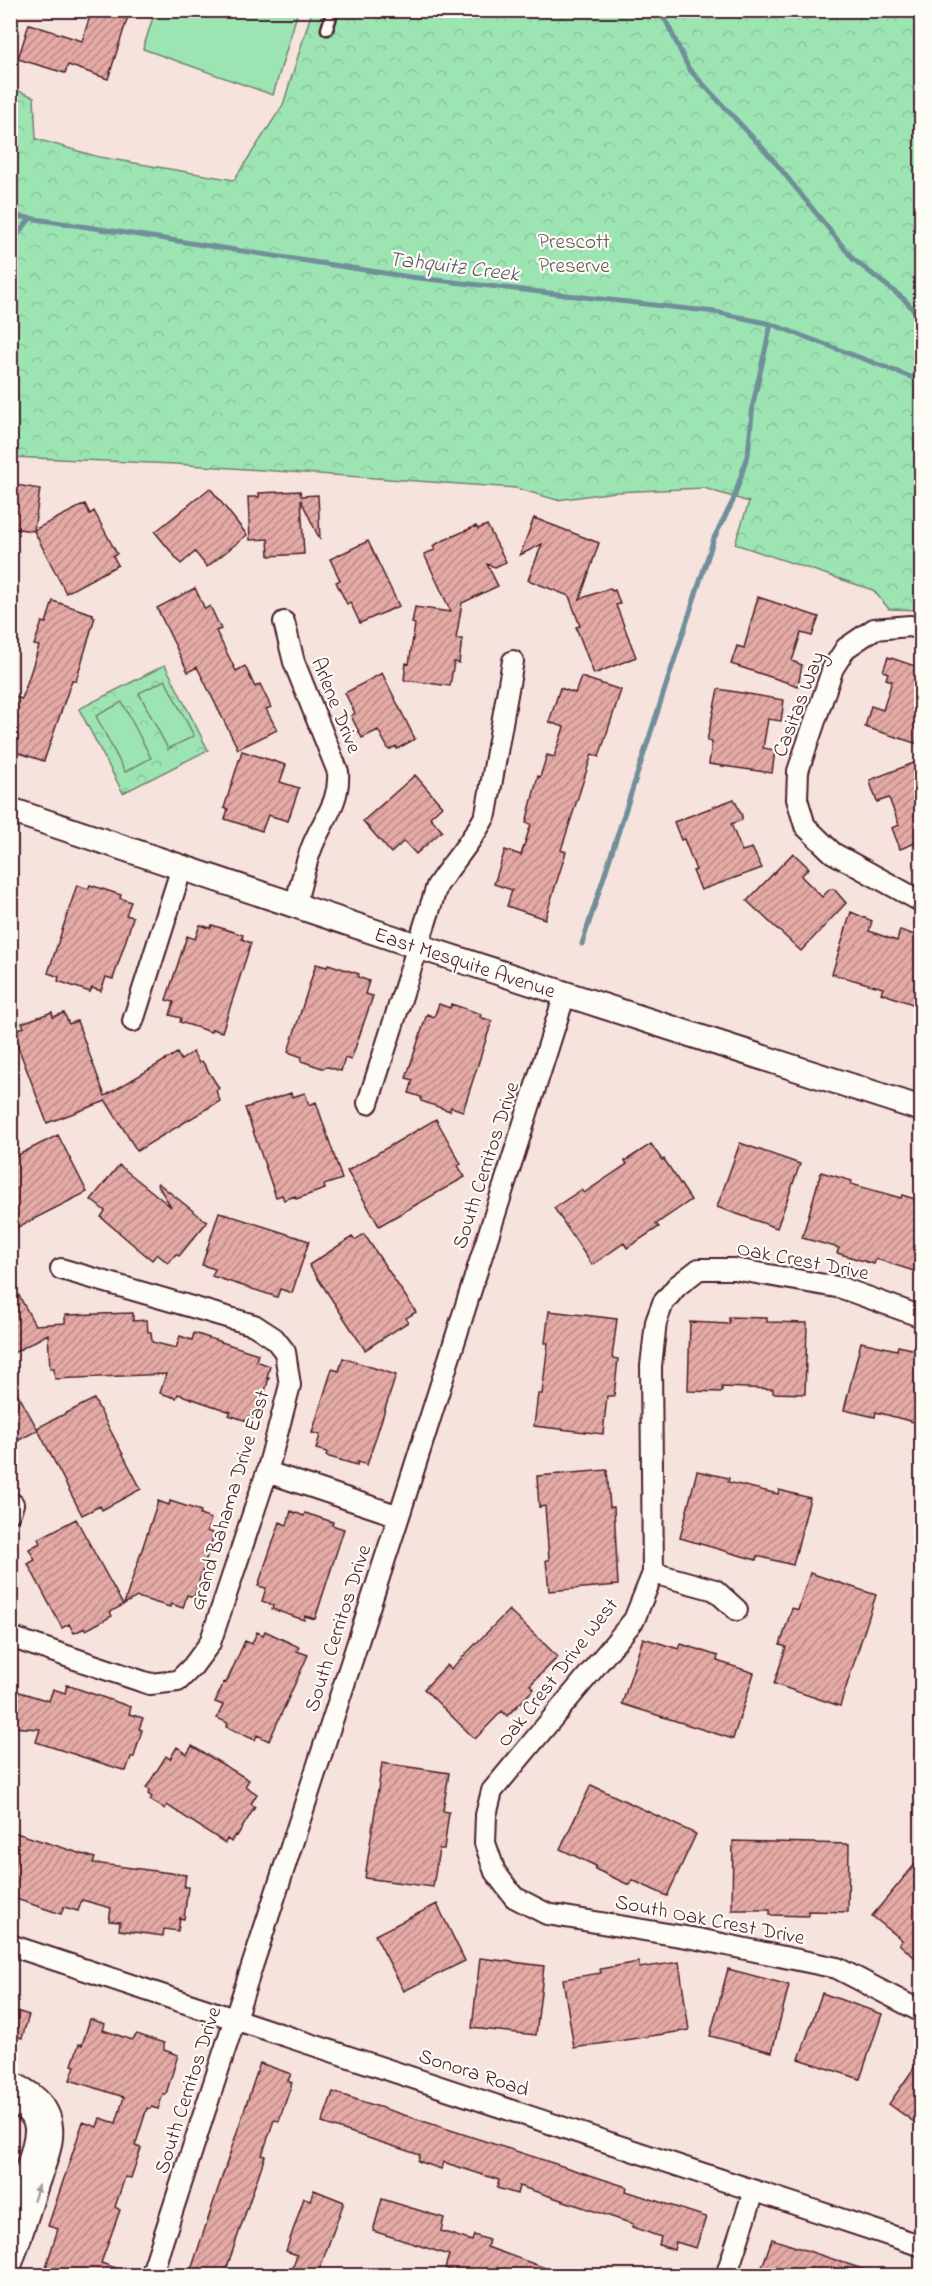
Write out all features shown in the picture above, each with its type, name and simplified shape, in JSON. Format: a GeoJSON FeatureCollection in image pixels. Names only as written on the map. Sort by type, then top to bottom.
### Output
{"type":"FeatureCollection","features":[{"type":"Feature","properties":{"kind":"street","name":"Arlene Drive"},"geometry":{"type":"LineString","coordinates":[[284,622],[294,662],[338,772],[339,788],[335,801],[313,843],[295,906]]}},
{"type":"Feature","properties":{"kind":"street","name":"Casitas Way"},"geometry":{"type":"LineString","coordinates":[[921,629],[910,626],[874,629],[846,648],[833,668],[798,771],[797,799],[805,826],[833,853],[921,902]]}},
{"type":"Feature","properties":{"kind":"street"},"geometry":{"type":"LineString","coordinates":[[368,1103],[437,886],[476,835],[486,814],[513,661]]}},
{"type":"Feature","properties":{"kind":"street","name":"East Mesquite Avenue"},"geometry":{"type":"LineString","coordinates":[[10,810],[295,906],[921,1109]]}},
{"type":"Feature","properties":{"kind":"street"},"geometry":{"type":"LineString","coordinates":[[133,1021],[182,867]]}},
{"type":"Feature","properties":{"kind":"street","name":"South Cerritos Drive"},"geometry":{"type":"LineString","coordinates":[[151,2276],[399,1516],[565,994]]}},
{"type":"Feature","properties":{"kind":"street","name":"Grand Bahama Drive East"},"geometry":{"type":"LineString","coordinates":[[10,1637],[150,1684],[178,1680],[193,1666],[210,1643],[267,1472],[290,1385],[285,1352],[274,1338],[254,1325],[61,1269]]}},
{"type":"Feature","properties":{"kind":"street","name":"Oak Crest Drive"},"geometry":{"type":"LineString","coordinates":[[677,1286],[699,1269],[734,1269],[842,1288],[921,1317]]}},
{"type":"Feature","properties":{"kind":"street","name":"Oak Crest Drive West"},"geometry":{"type":"LineString","coordinates":[[495,1872],[485,1843],[486,1815],[492,1791],[634,1620],[653,1573],[651,1366],[656,1322],[663,1303],[677,1286]]}},
{"type":"Feature","properties":{"kind":"street"},"geometry":{"type":"LineString","coordinates":[[267,1472],[399,1516]]}},
{"type":"Feature","properties":{"kind":"street"},"geometry":{"type":"LineString","coordinates":[[653,1573],[715,1590],[737,1610]]}},
{"type":"Feature","properties":{"kind":"street","name":"South Oak Crest Drive"},"geometry":{"type":"LineString","coordinates":[[495,1872],[514,1897],[547,1914],[698,1939],[837,1968],[921,2012]]}},
{"type":"Feature","properties":{"kind":"street","name":"Sonora Road"},"geometry":{"type":"LineString","coordinates":[[10,1945],[921,2246]]}},
{"type":"Feature","properties":{"kind":"street"},"geometry":{"type":"LineString","coordinates":[[10,2082],[37,2096],[48,2112],[52,2126],[50,2149],[10,2269]]}},
{"type":"Feature","properties":{"kind":"street"},"geometry":{"type":"LineString","coordinates":[[10,2101],[30,2116],[35,2127],[33,2143],[10,2213]]}},
{"type":"Feature","properties":{"kind":"street"},"geometry":{"type":"LineString","coordinates":[[726,2276],[754,2191]]}},
{"type":"Feature","properties":{"kind":"lane"},"geometry":{"type":"LineString","coordinates":[[327,29],[333,10]]}},
{"type":"Feature","properties":{"kind":"green space"},"geometry":{"type":"Polygon","coordinates":[[[155,11],[298,11],[273,95],[143,49],[155,11]]]}},
{"type":"Feature","properties":{"kind":"green space","name":"Prescott Preserve"},"geometry":{"type":"Polygon","coordinates":[[[312,11],[921,11],[921,610],[889,609],[873,590],[735,544],[749,502],[704,488],[615,492],[557,500],[516,488],[175,464],[11,457],[11,88],[34,97],[36,139],[99,157],[234,180],[283,105],[312,11]]]}},
{"type":"Feature","properties":{"kind":"green space"},"geometry":{"type":"Polygon","coordinates":[[[165,665],[208,750],[123,793],[79,709],[165,665]]]}},
{"type":"Feature","properties":{"kind":"green space"},"geometry":{"type":"Polygon","coordinates":[[[165,680],[194,736],[168,749],[139,693],[165,680]]]}},
{"type":"Feature","properties":{"kind":"green space"},"geometry":{"type":"Polygon","coordinates":[[[122,702],[151,758],[125,772],[96,716],[122,702]]]}},
{"type":"Feature","properties":{"kind":"building"},"geometry":{"type":"Polygon","coordinates":[[[92,10],[130,10],[108,79],[68,65],[65,73],[18,59],[29,24],[82,41],[92,10]]]}},
{"type":"Feature","properties":{"kind":"building"},"geometry":{"type":"Polygon","coordinates":[[[10,484],[40,489],[34,530],[85,504],[90,514],[94,511],[117,554],[113,556],[118,565],[66,593],[34,531],[10,528],[10,484]]]}},
{"type":"Feature","properties":{"kind":"building"},"geometry":{"type":"Polygon","coordinates":[[[210,488],[247,535],[207,567],[195,552],[181,564],[155,532],[210,488]]]}},
{"type":"Feature","properties":{"kind":"building"},"geometry":{"type":"Polygon","coordinates":[[[300,491],[301,496],[318,495],[320,540],[301,500],[304,554],[269,556],[268,539],[250,540],[248,497],[259,497],[259,493],[300,491]]]}},
{"type":"Feature","properties":{"kind":"building"},"geometry":{"type":"Polygon","coordinates":[[[534,518],[599,543],[580,599],[610,588],[612,591],[615,590],[620,604],[616,605],[636,657],[594,674],[576,627],[580,626],[569,596],[528,580],[542,544],[520,555],[534,518]]]}},
{"type":"Feature","properties":{"kind":"building"},"geometry":{"type":"Polygon","coordinates":[[[487,525],[506,562],[495,567],[487,564],[498,586],[462,603],[456,639],[462,639],[459,663],[454,662],[450,686],[404,680],[406,663],[409,664],[415,607],[451,612],[424,554],[435,550],[433,546],[440,542],[476,526],[478,529],[487,525]]]}},
{"type":"Feature","properties":{"kind":"building"},"geometry":{"type":"Polygon","coordinates":[[[368,541],[399,606],[360,623],[350,602],[347,604],[336,582],[340,580],[330,559],[368,541]]]}},
{"type":"Feature","properties":{"kind":"building"},"geometry":{"type":"Polygon","coordinates":[[[195,588],[205,609],[210,606],[221,629],[216,631],[236,671],[245,666],[255,687],[260,684],[271,707],[266,709],[277,730],[238,749],[197,667],[188,672],[157,608],[195,588]]]}},
{"type":"Feature","properties":{"kind":"building"},"geometry":{"type":"Polygon","coordinates":[[[758,597],[819,617],[812,636],[801,633],[792,661],[802,665],[798,686],[731,664],[737,646],[744,648],[758,597]]]}},
{"type":"Feature","properties":{"kind":"building"},"geometry":{"type":"Polygon","coordinates":[[[53,601],[93,614],[92,616],[95,617],[76,681],[72,680],[44,761],[10,750],[10,695],[22,699],[39,646],[34,645],[42,622],[46,623],[53,601]]]}},
{"type":"Feature","properties":{"kind":"building"},"geometry":{"type":"Polygon","coordinates":[[[888,657],[921,668],[921,745],[865,727],[871,706],[883,710],[892,681],[886,679],[888,673],[883,671],[888,657]]]}},
{"type":"Feature","properties":{"kind":"building"},"geometry":{"type":"Polygon","coordinates":[[[382,673],[415,739],[397,749],[396,746],[389,750],[378,730],[362,738],[351,716],[355,713],[345,693],[382,673]]]}},
{"type":"Feature","properties":{"kind":"building"},"geometry":{"type":"Polygon","coordinates":[[[581,677],[621,690],[599,757],[592,754],[561,850],[566,852],[545,919],[507,906],[512,890],[494,884],[505,850],[521,855],[531,824],[526,823],[538,776],[540,777],[547,755],[554,757],[564,727],[549,722],[560,688],[575,693],[581,677]]]}},
{"type":"Feature","properties":{"kind":"building"},"geometry":{"type":"Polygon","coordinates":[[[718,689],[784,700],[781,721],[768,719],[763,748],[775,750],[772,773],[709,764],[712,742],[707,741],[718,689]]]}},
{"type":"Feature","properties":{"kind":"building"},"geometry":{"type":"Polygon","coordinates":[[[242,751],[286,765],[280,782],[299,788],[288,821],[268,815],[262,831],[225,819],[228,809],[224,808],[242,751]]]}},
{"type":"Feature","properties":{"kind":"building"},"geometry":{"type":"Polygon","coordinates":[[[921,760],[921,841],[900,849],[892,828],[899,825],[889,798],[877,802],[870,780],[921,760]]]}},
{"type":"Feature","properties":{"kind":"building"},"geometry":{"type":"Polygon","coordinates":[[[415,775],[442,806],[430,817],[442,831],[416,854],[404,841],[391,853],[363,821],[415,775]]]}},
{"type":"Feature","properties":{"kind":"building"},"geometry":{"type":"Polygon","coordinates":[[[734,799],[742,820],[731,824],[742,851],[752,848],[762,868],[701,890],[684,839],[681,840],[674,822],[734,799]]]}},
{"type":"Feature","properties":{"kind":"building"},"geometry":{"type":"Polygon","coordinates":[[[793,853],[809,868],[801,876],[822,897],[830,889],[834,889],[846,903],[801,951],[747,901],[793,853]]]}},
{"type":"Feature","properties":{"kind":"building"},"geometry":{"type":"Polygon","coordinates":[[[77,885],[88,889],[90,885],[121,895],[120,898],[131,902],[126,915],[133,917],[113,979],[106,977],[101,991],[92,988],[90,992],[58,981],[59,977],[48,973],[77,885]]]}},
{"type":"Feature","properties":{"kind":"building"},"geometry":{"type":"Polygon","coordinates":[[[851,912],[872,921],[869,931],[897,941],[900,930],[921,937],[921,1007],[881,993],[883,988],[832,974],[851,912]]]}},
{"type":"Feature","properties":{"kind":"building"},"geometry":{"type":"Polygon","coordinates":[[[200,925],[211,928],[212,925],[243,935],[242,939],[251,943],[222,1032],[212,1029],[211,1032],[180,1022],[181,1018],[170,1015],[174,1002],[166,1000],[187,936],[195,939],[200,925]]]}},
{"type":"Feature","properties":{"kind":"building"},"geometry":{"type":"Polygon","coordinates":[[[316,964],[327,967],[328,964],[359,974],[358,977],[369,981],[365,994],[373,996],[351,1060],[345,1058],[341,1071],[301,1061],[302,1057],[288,1052],[316,964]]]}},
{"type":"Feature","properties":{"kind":"building"},"geometry":{"type":"Polygon","coordinates":[[[439,1004],[450,1008],[451,1004],[481,1014],[480,1017],[492,1021],[463,1111],[451,1107],[450,1111],[421,1101],[421,1097],[409,1093],[413,1080],[406,1078],[427,1014],[434,1017],[439,1004]]]}},
{"type":"Feature","properties":{"kind":"building"},"geometry":{"type":"Polygon","coordinates":[[[52,1012],[53,1017],[64,1013],[69,1024],[77,1021],[105,1096],[177,1053],[181,1060],[193,1052],[199,1063],[202,1061],[219,1088],[216,1091],[220,1101],[137,1151],[106,1101],[47,1123],[12,1031],[24,1027],[22,1023],[52,1012]]]}},
{"type":"Feature","properties":{"kind":"building"},"geometry":{"type":"Polygon","coordinates":[[[291,1093],[292,1097],[305,1093],[309,1105],[316,1102],[342,1179],[324,1185],[325,1189],[296,1199],[295,1196],[284,1200],[282,1195],[276,1197],[245,1108],[291,1093]]]}},
{"type":"Feature","properties":{"kind":"building"},"geometry":{"type":"Polygon","coordinates":[[[436,1119],[461,1164],[458,1166],[465,1177],[379,1226],[347,1171],[436,1119]]]}},
{"type":"Feature","properties":{"kind":"building"},"geometry":{"type":"Polygon","coordinates":[[[58,1135],[87,1192],[10,1231],[10,1159],[58,1135]]]}},
{"type":"Feature","properties":{"kind":"building"},"geometry":{"type":"Polygon","coordinates":[[[740,1143],[800,1164],[777,1228],[717,1207],[740,1143]]]}},
{"type":"Feature","properties":{"kind":"building"},"geometry":{"type":"Polygon","coordinates":[[[651,1144],[662,1160],[664,1159],[691,1200],[656,1224],[659,1227],[627,1248],[624,1243],[592,1265],[554,1208],[581,1190],[584,1193],[627,1164],[625,1161],[651,1144]]]}},
{"type":"Feature","properties":{"kind":"building"},"geometry":{"type":"Polygon","coordinates":[[[119,1165],[171,1207],[158,1183],[207,1222],[179,1256],[176,1254],[168,1263],[157,1254],[152,1260],[136,1247],[101,1217],[105,1211],[91,1200],[119,1165]]]}},
{"type":"Feature","properties":{"kind":"building"},"geometry":{"type":"Polygon","coordinates":[[[821,1172],[852,1181],[851,1184],[901,1198],[902,1195],[921,1201],[921,1244],[914,1271],[876,1259],[874,1264],[837,1253],[839,1248],[802,1238],[821,1172]]]}},
{"type":"Feature","properties":{"kind":"building"},"geometry":{"type":"Polygon","coordinates":[[[219,1212],[309,1241],[292,1293],[280,1289],[277,1297],[212,1276],[215,1269],[202,1265],[219,1212]]]}},
{"type":"Feature","properties":{"kind":"building"},"geometry":{"type":"Polygon","coordinates":[[[364,1234],[416,1312],[406,1318],[408,1322],[365,1350],[309,1265],[352,1237],[355,1240],[364,1234]]]}},
{"type":"Feature","properties":{"kind":"building"},"geometry":{"type":"Polygon","coordinates":[[[10,1279],[35,1325],[65,1323],[65,1315],[133,1313],[133,1321],[147,1320],[152,1342],[176,1348],[180,1336],[192,1340],[194,1333],[258,1354],[256,1361],[270,1366],[267,1378],[269,1378],[260,1408],[257,1407],[253,1419],[248,1417],[247,1421],[229,1415],[231,1412],[178,1394],[176,1398],[160,1393],[166,1374],[55,1379],[54,1368],[50,1368],[48,1334],[10,1355],[10,1279]]]}},
{"type":"Feature","properties":{"kind":"building"},"geometry":{"type":"Polygon","coordinates":[[[549,1311],[617,1319],[612,1358],[618,1359],[614,1396],[607,1396],[603,1434],[534,1426],[538,1394],[542,1394],[549,1311]]]}},
{"type":"Feature","properties":{"kind":"building"},"geometry":{"type":"Polygon","coordinates":[[[729,1317],[767,1318],[767,1322],[807,1323],[805,1394],[773,1393],[773,1389],[722,1387],[722,1392],[688,1391],[690,1322],[729,1324],[729,1317]]]}},
{"type":"Feature","properties":{"kind":"building"},"geometry":{"type":"Polygon","coordinates":[[[861,1342],[897,1350],[898,1346],[921,1351],[921,1424],[876,1412],[875,1417],[844,1410],[861,1342]]]}},
{"type":"Feature","properties":{"kind":"building"},"geometry":{"type":"Polygon","coordinates":[[[343,1358],[396,1375],[367,1465],[358,1462],[357,1465],[326,1456],[327,1452],[316,1449],[320,1435],[312,1433],[332,1369],[339,1371],[343,1358]]]}},
{"type":"Feature","properties":{"kind":"building"},"geometry":{"type":"Polygon","coordinates":[[[10,1380],[38,1430],[10,1445],[10,1380]]]}},
{"type":"Feature","properties":{"kind":"building"},"geometry":{"type":"Polygon","coordinates":[[[94,1399],[141,1489],[102,1510],[100,1506],[82,1515],[37,1428],[94,1399]]]}},
{"type":"Feature","properties":{"kind":"building"},"geometry":{"type":"Polygon","coordinates":[[[607,1470],[610,1507],[614,1507],[618,1585],[549,1591],[545,1506],[539,1507],[537,1476],[607,1470]]]}},
{"type":"Feature","properties":{"kind":"building"},"geometry":{"type":"Polygon","coordinates":[[[697,1471],[729,1478],[728,1482],[778,1494],[779,1490],[810,1498],[793,1565],[757,1556],[756,1560],[680,1538],[697,1471]]]}},
{"type":"Feature","properties":{"kind":"building"},"geometry":{"type":"Polygon","coordinates":[[[158,1501],[169,1505],[170,1501],[201,1511],[200,1515],[211,1519],[207,1531],[214,1534],[194,1597],[187,1595],[183,1608],[171,1604],[170,1607],[137,1597],[124,1604],[158,1501]]]}},
{"type":"Feature","properties":{"kind":"building"},"geometry":{"type":"Polygon","coordinates":[[[291,1511],[333,1522],[332,1525],[344,1529],[315,1619],[305,1616],[304,1620],[272,1609],[273,1605],[262,1601],[266,1588],[258,1586],[280,1522],[287,1525],[291,1511]]]}},
{"type":"Feature","properties":{"kind":"building"},"geometry":{"type":"Polygon","coordinates":[[[76,1519],[123,1605],[110,1612],[112,1616],[86,1630],[85,1628],[74,1633],[69,1624],[62,1628],[28,1564],[35,1560],[29,1549],[40,1543],[38,1539],[76,1519]]]}},
{"type":"Feature","properties":{"kind":"building"},"geometry":{"type":"Polygon","coordinates":[[[810,1573],[876,1595],[840,1706],[774,1684],[786,1647],[780,1645],[792,1608],[798,1610],[810,1573]]]}},
{"type":"Feature","properties":{"kind":"building"},"geometry":{"type":"Polygon","coordinates":[[[509,1610],[558,1657],[530,1685],[534,1689],[507,1716],[502,1711],[475,1739],[424,1689],[447,1665],[451,1669],[509,1610]]]}},
{"type":"Feature","properties":{"kind":"building"},"geometry":{"type":"Polygon","coordinates":[[[265,1631],[299,1647],[297,1651],[308,1655],[269,1741],[257,1735],[255,1740],[226,1727],[228,1723],[217,1718],[223,1705],[215,1702],[245,1641],[252,1644],[257,1632],[263,1635],[265,1631]]]}},
{"type":"Feature","properties":{"kind":"building"},"geometry":{"type":"Polygon","coordinates":[[[643,1638],[679,1649],[681,1644],[718,1656],[717,1661],[754,1673],[733,1739],[622,1704],[643,1638]]]}},
{"type":"Feature","properties":{"kind":"building"},"geometry":{"type":"Polygon","coordinates":[[[67,1685],[131,1707],[129,1714],[143,1718],[134,1757],[131,1757],[126,1771],[36,1742],[40,1729],[10,1727],[10,1689],[49,1701],[53,1689],[65,1693],[67,1685]]]}},
{"type":"Feature","properties":{"kind":"building"},"geometry":{"type":"Polygon","coordinates":[[[192,1746],[249,1780],[245,1786],[257,1794],[251,1804],[255,1807],[231,1842],[227,1839],[225,1843],[167,1805],[165,1809],[150,1800],[152,1797],[148,1794],[150,1790],[146,1788],[166,1756],[170,1759],[177,1747],[187,1754],[192,1746]]]}},
{"type":"Feature","properties":{"kind":"building"},"geometry":{"type":"Polygon","coordinates":[[[382,1763],[449,1773],[443,1811],[449,1812],[444,1849],[439,1849],[433,1887],[365,1878],[382,1763]]]}},
{"type":"Feature","properties":{"kind":"building"},"geometry":{"type":"Polygon","coordinates":[[[591,1785],[696,1834],[667,1896],[632,1880],[629,1885],[560,1849],[591,1785]]]}},
{"type":"Feature","properties":{"kind":"building"},"geometry":{"type":"Polygon","coordinates":[[[10,1831],[95,1858],[93,1863],[186,1875],[184,1887],[188,1887],[184,1919],[180,1918],[178,1931],[164,1929],[163,1936],[119,1930],[120,1922],[109,1921],[111,1908],[82,1900],[78,1911],[64,1907],[61,1914],[10,1897],[10,1831]]]}},
{"type":"Feature","properties":{"kind":"building"},"geometry":{"type":"Polygon","coordinates":[[[733,1841],[849,1844],[848,1912],[808,1911],[808,1916],[770,1915],[770,1910],[732,1910],[733,1841]]]}},
{"type":"Feature","properties":{"kind":"building"},"geometry":{"type":"Polygon","coordinates":[[[921,1857],[921,1963],[899,1944],[902,1940],[872,1916],[921,1857]]]}},
{"type":"Feature","properties":{"kind":"building"},"geometry":{"type":"Polygon","coordinates":[[[437,1904],[465,1961],[404,1991],[375,1935],[437,1904]]]}},
{"type":"Feature","properties":{"kind":"building"},"geometry":{"type":"Polygon","coordinates":[[[480,1958],[544,1966],[536,2035],[472,2028],[480,1958]]]}},
{"type":"Feature","properties":{"kind":"building"},"geometry":{"type":"Polygon","coordinates":[[[639,1962],[639,1968],[679,1962],[689,2030],[574,2048],[563,1979],[601,1973],[600,1969],[639,1962]]]}},
{"type":"Feature","properties":{"kind":"building"},"geometry":{"type":"Polygon","coordinates":[[[728,1969],[789,1985],[772,2052],[710,2036],[728,1969]]]}},
{"type":"Feature","properties":{"kind":"building"},"geometry":{"type":"Polygon","coordinates":[[[822,1993],[882,2014],[860,2079],[799,2059],[822,1993]]]}},
{"type":"Feature","properties":{"kind":"building"},"geometry":{"type":"Polygon","coordinates":[[[10,2009],[29,2015],[22,2038],[10,2034],[10,2009]]]}},
{"type":"Feature","properties":{"kind":"building"},"geometry":{"type":"Polygon","coordinates":[[[90,2019],[105,2024],[103,2030],[132,2040],[137,2034],[164,2043],[164,2050],[178,2055],[166,2094],[163,2094],[158,2109],[147,2108],[135,2146],[141,2148],[131,2178],[125,2177],[115,2207],[120,2210],[101,2263],[131,2273],[130,2276],[43,2276],[58,2229],[48,2226],[83,2122],[97,2127],[100,2118],[116,2123],[124,2097],[70,2080],[75,2066],[72,2065],[79,2044],[82,2045],[90,2019]]]}},
{"type":"Feature","properties":{"kind":"building"},"geometry":{"type":"Polygon","coordinates":[[[921,2058],[921,2127],[889,2104],[921,2058]]]}},
{"type":"Feature","properties":{"kind":"building"},"geometry":{"type":"Polygon","coordinates":[[[260,2063],[291,2074],[288,2081],[292,2083],[279,2121],[274,2120],[262,2155],[265,2156],[224,2276],[189,2276],[260,2063]]]}},
{"type":"Feature","properties":{"kind":"building"},"geometry":{"type":"Polygon","coordinates":[[[333,2092],[627,2187],[626,2191],[706,2217],[696,2248],[676,2242],[674,2250],[659,2245],[661,2237],[632,2227],[633,2224],[519,2186],[517,2194],[497,2188],[499,2180],[443,2162],[441,2169],[418,2161],[420,2155],[322,2123],[333,2092]]]}},
{"type":"Feature","properties":{"kind":"building"},"geometry":{"type":"Polygon","coordinates":[[[314,2190],[344,2202],[317,2276],[290,2276],[297,2255],[286,2251],[304,2198],[310,2200],[314,2190]]]}},
{"type":"Feature","properties":{"kind":"building"},"geometry":{"type":"Polygon","coordinates":[[[382,2199],[444,2218],[441,2231],[472,2241],[474,2235],[489,2240],[487,2247],[559,2273],[558,2276],[468,2276],[445,2268],[449,2255],[373,2231],[382,2199]]]}},
{"type":"Feature","properties":{"kind":"building"},"geometry":{"type":"Polygon","coordinates":[[[772,2239],[875,2273],[875,2276],[777,2276],[761,2270],[772,2239]]]}},
{"type":"Feature","properties":{"kind":"waterway"},"geometry":{"type":"LineString","coordinates":[[654,10],[666,21],[689,69],[770,156],[853,259],[905,300],[922,321]]}},
{"type":"Feature","properties":{"kind":"waterway","name":"Tahquitz Creek"},"geometry":{"type":"LineString","coordinates":[[10,215],[410,277],[715,312],[771,324],[922,381]]}},
{"type":"Feature","properties":{"kind":"waterway"},"geometry":{"type":"LineString","coordinates":[[10,243],[31,218]]}},
{"type":"Feature","properties":{"kind":"waterway"},"geometry":{"type":"LineString","coordinates":[[582,944],[714,538],[733,501],[748,454],[753,404],[771,324]]}}]}
